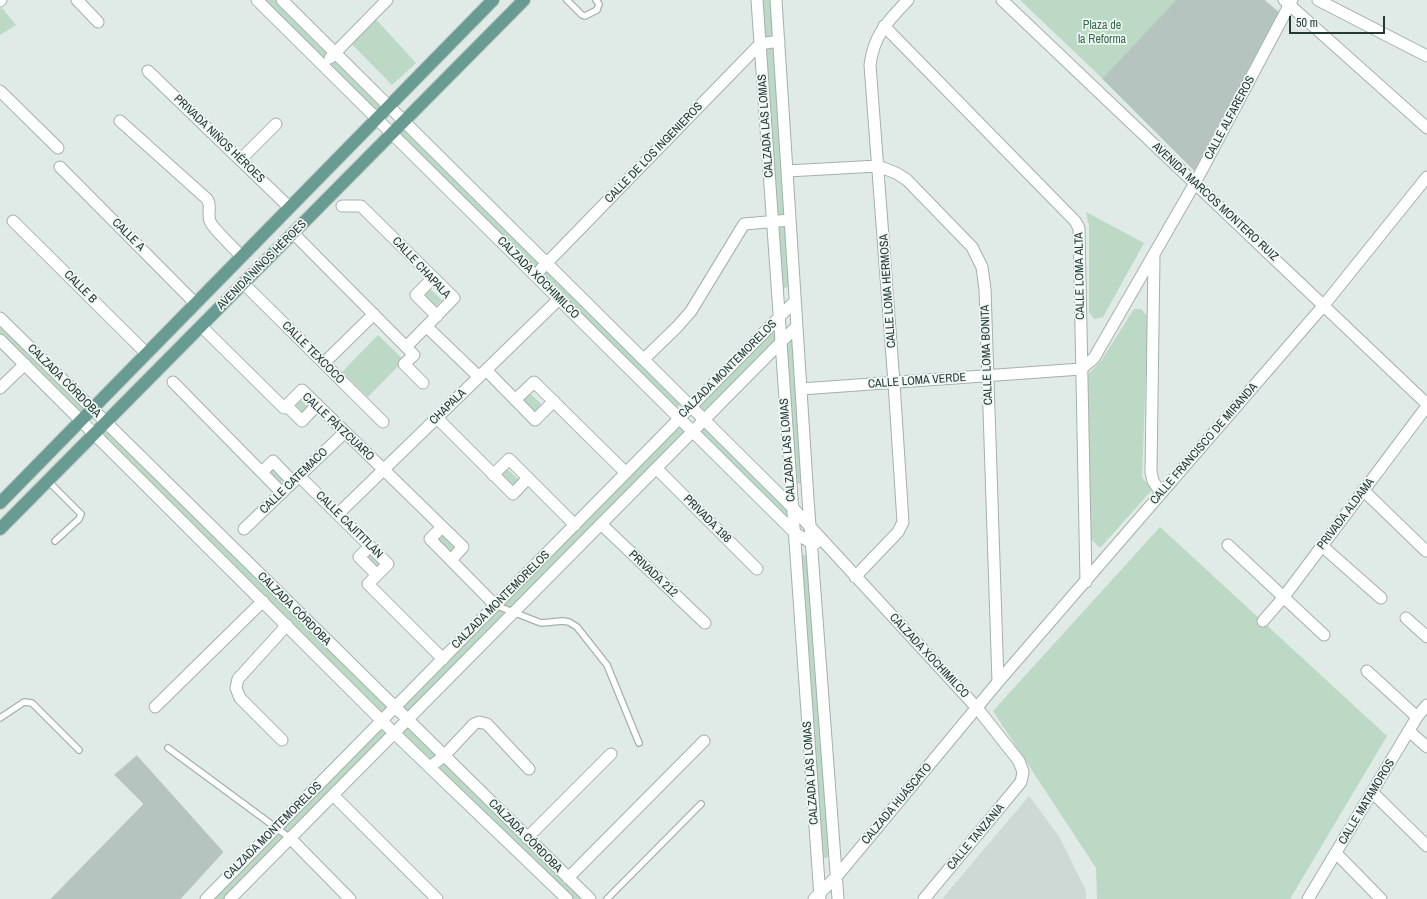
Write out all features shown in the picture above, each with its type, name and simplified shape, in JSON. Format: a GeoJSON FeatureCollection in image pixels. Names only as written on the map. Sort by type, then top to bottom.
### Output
{"type":"FeatureCollection","features":[{"type":"Feature","properties":{"kind":"main road","name":"AVENIDA NIÑOS HÉROES"},"geometry":{"type":"LineString","coordinates":[[0,503],[93,410],[241,256],[493,0]]}},
{"type":"Feature","properties":{"kind":"main road","name":"AVENIDA NIÑOS HÉROES"},"geometry":{"type":"LineString","coordinates":[[0,529],[524,0]]}},
{"type":"Feature","properties":{"kind":"street"},"geometry":{"type":"LineString","coordinates":[[77,0],[98,22]]}},
{"type":"Feature","properties":{"kind":"street","name":"CALZADA XOCHIMILCO"},"geometry":{"type":"LineString","coordinates":[[282,0],[546,264],[644,358],[691,407],[811,526],[855,577],[977,708],[1019,760],[1023,772]]}},
{"type":"Feature","properties":{"kind":"street"},"geometry":{"type":"LineString","coordinates":[[323,65],[387,0]]}},
{"type":"Feature","properties":{"kind":"street","name":"CALZADA LAS LOMAS"},"geometry":{"type":"LineString","coordinates":[[757,0],[818,897]]}},
{"type":"Feature","properties":{"kind":"street","name":"CALZADA LAS LOMAS"},"geometry":{"type":"LineString","coordinates":[[776,0],[811,543],[838,899]]}},
{"type":"Feature","properties":{"kind":"street","name":"CALLE LOMA HERMOSA"},"geometry":{"type":"LineString","coordinates":[[855,577],[898,532],[903,522],[870,65],[872,48],[884,26],[908,0]]}},
{"type":"Feature","properties":{"kind":"street","name":"AVENIDA MARCOS MONTERO RUIZ"},"geometry":{"type":"LineString","coordinates":[[1002,0],[1324,305],[1427,405]]}},
{"type":"Feature","properties":{"kind":"street"},"geometry":{"type":"LineString","coordinates":[[1318,0],[1427,56]]}},
{"type":"Feature","properties":{"kind":"street","name":"CALZADA XOCHIMILCO"},"geometry":{"type":"LineString","coordinates":[[264,2],[323,65],[794,532],[811,543],[827,544]]}},
{"type":"Feature","properties":{"kind":"street"},"geometry":{"type":"LineString","coordinates":[[1289,2],[1427,128]]}},
{"type":"Feature","properties":{"kind":"street","name":"CALLE ALFAREROS"},"geometry":{"type":"LineString","coordinates":[[1081,369],[1094,358],[1154,256],[1195,183],[1289,2]]}},
{"type":"Feature","properties":{"kind":"street","name":"CALLE LOMA ALTA"},"geometry":{"type":"LineString","coordinates":[[884,26],[1078,224],[1080,236],[1081,369],[1086,582]]}},
{"type":"Feature","properties":{"kind":"street"},"geometry":{"type":"LineString","coordinates":[[760,44],[779,41]]}},
{"type":"Feature","properties":{"kind":"street","name":"CALLE DE LOS INGENIEROS"},"geometry":{"type":"LineString","coordinates":[[535,274],[760,44]]}},
{"type":"Feature","properties":{"kind":"street","name":"PRIVADA NIÑOS HÉROES"},"geometry":{"type":"LineString","coordinates":[[148,71],[289,207]]}},
{"type":"Feature","properties":{"kind":"street"},"geometry":{"type":"LineString","coordinates":[[0,91],[58,148]]}},
{"type":"Feature","properties":{"kind":"street"},"geometry":{"type":"LineString","coordinates":[[120,121],[207,199],[209,202],[209,216],[212,224],[241,256]]}},
{"type":"Feature","properties":{"kind":"street"},"geometry":{"type":"LineString","coordinates":[[240,160],[276,124]]}},
{"type":"Feature","properties":{"kind":"street","name":"CALLE LOMA BONITA"},"geometry":{"type":"LineString","coordinates":[[787,171],[878,166],[896,173],[907,180],[967,241],[976,253],[982,267],[985,289],[998,682]]}},
{"type":"Feature","properties":{"kind":"street","name":"CALLE A"},"geometry":{"type":"LineString","coordinates":[[60,167],[196,304]]}},
{"type":"Feature","properties":{"kind":"street","name":"CALLE FRANCISCO DE MIRANDA"},"geometry":{"type":"LineString","coordinates":[[977,708],[1324,305],[1427,177]]}},
{"type":"Feature","properties":{"kind":"street","name":"CALLE CHAPALA"},"geometry":{"type":"LineString","coordinates":[[342,206],[360,206],[454,298],[406,347]]}},
{"type":"Feature","properties":{"kind":"street"},"geometry":{"type":"LineString","coordinates":[[644,358],[677,327],[691,311],[744,224],[790,220]]}},
{"type":"Feature","properties":{"kind":"street","name":"CALLE B"},"geometry":{"type":"LineString","coordinates":[[13,221],[147,354]]}},
{"type":"Feature","properties":{"kind":"street"},"geometry":{"type":"LineString","coordinates":[[293,233],[414,355],[404,364],[423,383]]}},
{"type":"Feature","properties":{"kind":"street","name":"CALLE ALFAREROS"},"geometry":{"type":"LineString","coordinates":[[1154,256],[1151,472],[1153,481],[1161,493]]}},
{"type":"Feature","properties":{"kind":"street"},"geometry":{"type":"LineString","coordinates":[[433,278],[416,295],[437,316]]}},
{"type":"Feature","properties":{"kind":"street","name":"CALLE TEXCOCO"},"geometry":{"type":"LineString","coordinates":[[243,283],[383,422]]}},
{"type":"Feature","properties":{"kind":"street","name":"CHAPALA"},"geometry":{"type":"LineString","coordinates":[[338,514],[559,299]]}},
{"type":"Feature","properties":{"kind":"street","name":"CALZADA MONTEMORELOS"},"geometry":{"type":"LineString","coordinates":[[206,899],[795,301]]}},
{"type":"Feature","properties":{"kind":"street"},"geometry":{"type":"LineString","coordinates":[[324,363],[374,314]]}},
{"type":"Feature","properties":{"kind":"street","name":"CALZADA CÓRDOBA"},"geometry":{"type":"LineString","coordinates":[[0,318],[394,708],[590,899]]}},
{"type":"Feature","properties":{"kind":"street","name":"CALLE PÁTZCUARO"},"geometry":{"type":"LineString","coordinates":[[201,326],[284,408],[302,390],[463,547],[451,560]]}},
{"type":"Feature","properties":{"kind":"street","name":"CALZADA MONTEMORELOS"},"geometry":{"type":"LineString","coordinates":[[230,899],[797,326]]}},
{"type":"Feature","properties":{"kind":"street"},"geometry":{"type":"LineString","coordinates":[[427,327],[515,400],[535,420],[554,401]]}},
{"type":"Feature","properties":{"kind":"street","name":"CALZADA CÓRDOBA"},"geometry":{"type":"LineString","coordinates":[[0,340],[394,733],[567,899]]}},
{"type":"Feature","properties":{"kind":"street"},"geometry":{"type":"LineString","coordinates":[[0,388],[25,364]]}},
{"type":"Feature","properties":{"kind":"street","name":"CALLE LOMA VERDE"},"geometry":{"type":"LineString","coordinates":[[801,389],[1081,369]]}},
{"type":"Feature","properties":{"kind":"street"},"geometry":{"type":"LineString","coordinates":[[173,382],[282,493]]}},
{"type":"Feature","properties":{"kind":"street"},"geometry":{"type":"LineString","coordinates":[[515,400],[534,382],[626,472]]}},
{"type":"Feature","properties":{"kind":"street"},"geometry":{"type":"LineString","coordinates":[[287,406],[302,421],[317,405]]}},
{"type":"Feature","properties":{"kind":"street","name":"PRIVADA ALDAMA"},"geometry":{"type":"LineString","coordinates":[[1263,621],[1283,598],[1427,405]]}},
{"type":"Feature","properties":{"kind":"street"},"geometry":{"type":"LineString","coordinates":[[436,418],[512,494],[528,478]]}},
{"type":"Feature","properties":{"kind":"street","name":"CALLE CATEMACO"},"geometry":{"type":"LineString","coordinates":[[244,529],[345,432]]}},
{"type":"Feature","properties":{"kind":"street"},"geometry":{"type":"LineString","coordinates":[[493,475],[510,459],[575,524]]}},
{"type":"Feature","properties":{"kind":"street","name":"CALLE CAJITITLÁN"},"geometry":{"type":"LineString","coordinates":[[262,472],[273,461],[338,514],[388,564],[368,584],[443,659]]}},
{"type":"Feature","properties":{"kind":"street","name":"PRIVADA 198"},"geometry":{"type":"LineString","coordinates":[[657,469],[757,569]]}},
{"type":"Feature","properties":{"kind":"street"},"geometry":{"type":"LineString","coordinates":[[1363,490],[1426,551]]}},
{"type":"Feature","properties":{"kind":"street","name":"PRIVADA 212"},"geometry":{"type":"LineString","coordinates":[[601,524],[705,623]]}},
{"type":"Feature","properties":{"kind":"street"},"geometry":{"type":"LineString","coordinates":[[442,527],[430,539],[495,605]]}},
{"type":"Feature","properties":{"kind":"street"},"geometry":{"type":"LineString","coordinates":[[1228,545],[1324,635]]}},
{"type":"Feature","properties":{"kind":"street"},"geometry":{"type":"LineString","coordinates":[[370,546],[359,557],[377,575]]}},
{"type":"Feature","properties":{"kind":"street"},"geometry":{"type":"LineString","coordinates":[[1322,546],[1381,598]]}},
{"type":"Feature","properties":{"kind":"street"},"geometry":{"type":"LineString","coordinates":[[548,552],[561,564]]}},
{"type":"Feature","properties":{"kind":"street"},"geometry":{"type":"LineString","coordinates":[[229,568],[241,556]]}},
{"type":"Feature","properties":{"kind":"street"},"geometry":{"type":"LineString","coordinates":[[155,707],[263,601]]}},
{"type":"Feature","properties":{"kind":"street"},"geometry":{"type":"LineString","coordinates":[[1406,618],[1427,637]]}},
{"type":"Feature","properties":{"kind":"street"},"geometry":{"type":"LineString","coordinates":[[282,740],[240,698],[236,683],[238,678],[287,625]]}},
{"type":"Feature","properties":{"kind":"street"},"geometry":{"type":"LineString","coordinates":[[457,644],[470,656]]}},
{"type":"Feature","properties":{"kind":"street"},"geometry":{"type":"LineString","coordinates":[[1367,671],[1417,717]]}},
{"type":"Feature","properties":{"kind":"street","name":"CALLE MATAMOROS"},"geometry":{"type":"LineString","coordinates":[[1308,899],[1417,717],[1427,705]]}},
{"type":"Feature","properties":{"kind":"street","name":"CALZADA HUÁSCATO"},"geometry":{"type":"LineString","coordinates":[[818,897],[977,708]]}},
{"type":"Feature","properties":{"kind":"street"},"geometry":{"type":"LineString","coordinates":[[430,767],[444,756],[474,724],[483,722],[487,724],[529,770]]}},
{"type":"Feature","properties":{"kind":"street"},"geometry":{"type":"LineString","coordinates":[[1409,731],[1427,747]]}},
{"type":"Feature","properties":{"kind":"street"},"geometry":{"type":"LineString","coordinates":[[568,878],[704,741]]}},
{"type":"Feature","properties":{"kind":"street"},"geometry":{"type":"LineString","coordinates":[[527,838],[611,754]]}},
{"type":"Feature","properties":{"kind":"street","name":"CALLE TANZANIA"},"geometry":{"type":"LineString","coordinates":[[924,899],[1021,782],[1023,772]]}},
{"type":"Feature","properties":{"kind":"street"},"geometry":{"type":"LineString","coordinates":[[1372,792],[1427,846]]}},
{"type":"Feature","properties":{"kind":"street"},"geometry":{"type":"LineString","coordinates":[[333,795],[436,899]]}},
{"type":"Feature","properties":{"kind":"street"},"geometry":{"type":"LineString","coordinates":[[290,838],[350,899]]}},
{"type":"Feature","properties":{"kind":"street"},"geometry":{"type":"LineString","coordinates":[[1336,853],[1381,899]]}},
{"type":"Feature","properties":{"kind":"street"},"geometry":{"type":"LineString","coordinates":[[534,867],[545,855]]}},
{"type":"Feature","properties":{"kind":"street"},"geometry":{"type":"LineString","coordinates":[[230,875],[242,887]]}},
{"type":"Feature","properties":{"kind":"lane"},"geometry":{"type":"LineString","coordinates":[[567,0],[582,15],[585,16],[597,10],[598,4],[596,0]]}},
{"type":"Feature","properties":{"kind":"lane"},"geometry":{"type":"LineString","coordinates":[[48,481],[81,514],[79,520],[56,541]]}},
{"type":"Feature","properties":{"kind":"lane"},"geometry":{"type":"LineString","coordinates":[[495,605],[514,611],[540,623],[563,621],[569,622],[577,627],[607,665],[639,743]]}},
{"type":"Feature","properties":{"kind":"lane"},"geometry":{"type":"LineString","coordinates":[[0,718],[24,702],[32,702],[79,750]]}},
{"type":"Feature","properties":{"kind":"lane"},"geometry":{"type":"LineString","coordinates":[[168,748],[290,838]]}},
{"type":"Feature","properties":{"kind":"lane"},"geometry":{"type":"LineString","coordinates":[[607,899],[701,804]]}},
{"type":"Feature","properties":{"kind":"shaded area"},"geometry":{"type":"Polygon","coordinates":[[[1029,796],[1059,836],[1086,891],[1086,899],[942,899],[1029,796]]]}},
{"type":"Feature","properties":{"kind":"green space"},"geometry":{"type":"Polygon","coordinates":[[[262,0],[277,0],[381,105],[376,111],[262,0]]]}},
{"type":"Feature","properties":{"kind":"green space"},"geometry":{"type":"Polygon","coordinates":[[[761,0],[775,0],[778,35],[764,38],[761,0]]]}},
{"type":"Feature","properties":{"kind":"green space","name":"Plaza de la Reforma"},"geometry":{"type":"Polygon","coordinates":[[[1020,0],[1177,0],[1103,79],[1020,0]]]}},
{"type":"Feature","properties":{"kind":"green space"},"geometry":{"type":"Polygon","coordinates":[[[2,8],[16,25],[0,35],[0,9],[2,8]]]}},
{"type":"Feature","properties":{"kind":"green space"},"geometry":{"type":"Polygon","coordinates":[[[372,15],[416,63],[392,85],[348,40],[372,15]]]}},
{"type":"Feature","properties":{"kind":"green space"},"geometry":{"type":"Polygon","coordinates":[[[774,42],[790,215],[776,217],[760,44],[774,42]]]}},
{"type":"Feature","properties":{"kind":"green space"},"geometry":{"type":"Polygon","coordinates":[[[403,122],[685,401],[676,408],[398,133],[403,122]]]}},
{"type":"Feature","properties":{"kind":"green space"},"geometry":{"type":"Polygon","coordinates":[[[1086,212],[1144,243],[1103,317],[1094,319],[1089,312],[1089,226],[1086,212]]]}},
{"type":"Feature","properties":{"kind":"green space"},"geometry":{"type":"Polygon","coordinates":[[[790,220],[790,286],[782,289],[773,221],[790,220]]]}},
{"type":"Feature","properties":{"kind":"green space"},"geometry":{"type":"Polygon","coordinates":[[[429,288],[442,300],[435,307],[423,294],[429,288]]]}},
{"type":"Feature","properties":{"kind":"green space"},"geometry":{"type":"Polygon","coordinates":[[[1134,309],[1141,309],[1148,317],[1142,477],[1152,490],[1100,548],[1089,537],[1088,374],[1101,361],[1134,309]]]}},
{"type":"Feature","properties":{"kind":"green space"},"geometry":{"type":"Polygon","coordinates":[[[0,322],[88,409],[82,421],[0,339],[0,322]]]}},
{"type":"Feature","properties":{"kind":"green space"},"geometry":{"type":"Polygon","coordinates":[[[775,326],[776,340],[701,417],[694,404],[775,326]]]}},
{"type":"Feature","properties":{"kind":"green space"},"geometry":{"type":"Polygon","coordinates":[[[793,330],[803,484],[795,483],[781,342],[793,330]]]}},
{"type":"Feature","properties":{"kind":"green space"},"geometry":{"type":"Polygon","coordinates":[[[378,335],[404,360],[368,397],[342,372],[378,335]]]}},
{"type":"Feature","properties":{"kind":"green space"},"geometry":{"type":"Polygon","coordinates":[[[530,393],[542,405],[535,412],[523,399],[530,393]]]}},
{"type":"Feature","properties":{"kind":"green space"},"geometry":{"type":"Polygon","coordinates":[[[298,397],[310,409],[303,416],[291,403],[298,397]]]}},
{"type":"Feature","properties":{"kind":"green space"},"geometry":{"type":"Polygon","coordinates":[[[108,424],[395,707],[382,720],[98,431],[108,424]]]}},
{"type":"Feature","properties":{"kind":"green space"},"geometry":{"type":"Polygon","coordinates":[[[677,424],[686,432],[410,714],[401,706],[677,424]]]}},
{"type":"Feature","properties":{"kind":"green space"},"geometry":{"type":"Polygon","coordinates":[[[705,427],[792,507],[789,518],[699,432],[705,427]]]}},
{"type":"Feature","properties":{"kind":"green space"},"geometry":{"type":"Polygon","coordinates":[[[273,467],[285,479],[278,485],[266,473],[273,467]]]}},
{"type":"Feature","properties":{"kind":"green space"},"geometry":{"type":"Polygon","coordinates":[[[507,469],[520,481],[513,488],[501,476],[507,469]]]}},
{"type":"Feature","properties":{"kind":"green space"},"geometry":{"type":"Polygon","coordinates":[[[1160,527],[1387,736],[1290,899],[1097,899],[1096,868],[993,711],[1160,527]]]}},
{"type":"Feature","properties":{"kind":"green space"},"geometry":{"type":"Polygon","coordinates":[[[443,535],[455,547],[449,553],[436,541],[443,535]]]}},
{"type":"Feature","properties":{"kind":"green space"},"geometry":{"type":"Polygon","coordinates":[[[370,552],[382,564],[375,571],[363,558],[370,552]]]}},
{"type":"Feature","properties":{"kind":"green space"},"geometry":{"type":"Polygon","coordinates":[[[801,555],[809,555],[832,855],[823,859],[801,555]]]}},
{"type":"Feature","properties":{"kind":"green space"},"geometry":{"type":"Polygon","coordinates":[[[382,720],[394,733],[226,899],[205,899],[382,720]]]}},
{"type":"Feature","properties":{"kind":"green space"},"geometry":{"type":"Polygon","coordinates":[[[407,720],[587,899],[569,899],[394,733],[407,720]]]}},
{"type":"Feature","properties":{"kind":"building"},"geometry":{"type":"Polygon","coordinates":[[[1177,0],[1264,0],[1278,12],[1194,170],[1103,79],[1177,0]]]}},
{"type":"Feature","properties":{"kind":"building"},"geometry":{"type":"Polygon","coordinates":[[[137,756],[223,852],[180,899],[51,899],[144,804],[115,775],[137,756]]]}}]}
